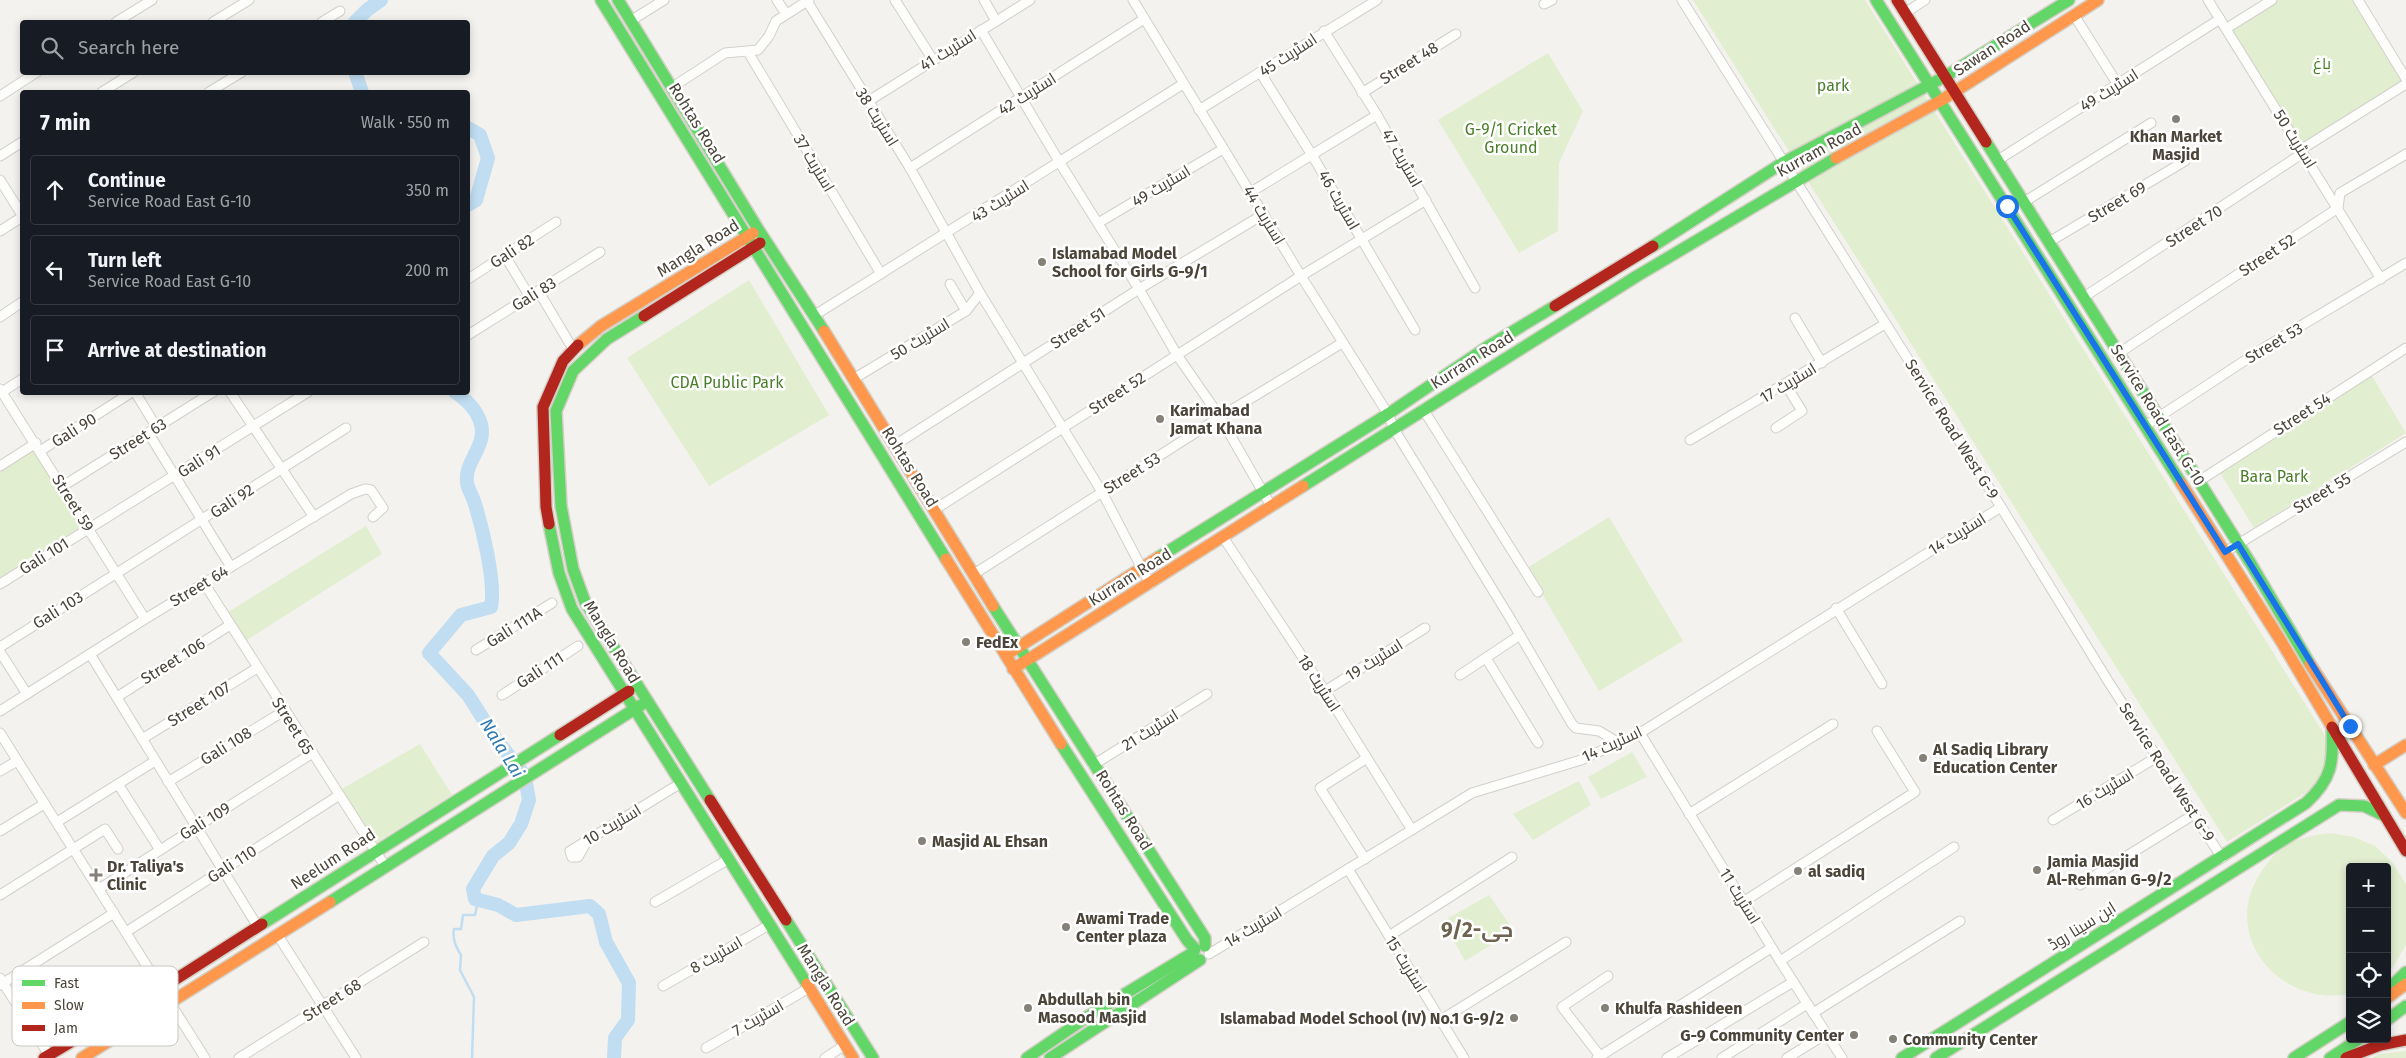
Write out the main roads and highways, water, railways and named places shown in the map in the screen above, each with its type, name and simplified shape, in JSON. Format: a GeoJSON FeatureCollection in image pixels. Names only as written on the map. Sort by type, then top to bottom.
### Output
{"type":"FeatureCollection","features":[{"type":"Feature","properties":{"kind":"main road","name":"Rohtas Road"},"geometry":{"type":"LineString","coordinates":[[601,0],[896,474],[1013,669],[1201,952]]}},
{"type":"Feature","properties":{"kind":"main road","name":"Rohtas Road"},"geometry":{"type":"LineString","coordinates":[[618,0],[632,20],[671,88],[758,229],[815,315],[1026,659],[1205,938],[1201,952]]}},
{"type":"Feature","properties":{"kind":"main road","name":"Service Road East G-10"},"geometry":{"type":"LineString","coordinates":[[1876,0],[2225,552],[2389,819],[2406,851]]}},
{"type":"Feature","properties":{"kind":"main road","name":"Service Road East G-10"},"geometry":{"type":"LineString","coordinates":[[1897,0],[2199,481],[2374,765],[2406,813]]}},
{"type":"Feature","properties":{"kind":"main road","name":"Sawan Road"},"geometry":{"type":"LineString","coordinates":[[1930,85],[2069,0]]}},
{"type":"Feature","properties":{"kind":"main road","name":"Sawan Road"},"geometry":{"type":"LineString","coordinates":[[1955,91],[2098,0]]}},
{"type":"Feature","properties":{"kind":"main road","name":"Kurram Road"},"geometry":{"type":"LineString","coordinates":[[1006,655],[1020,648],[1143,567],[1388,414],[1487,347],[1628,262],[1784,162],[1930,85]]}},
{"type":"Feature","properties":{"kind":"main road","name":"Kurram Road"},"geometry":{"type":"LineString","coordinates":[[1013,669],[1026,659],[1150,584],[1394,430],[1424,409],[1795,180],[1955,91]]}},
{"type":"Feature","properties":{"kind":"main road","name":"Mangla Road"},"geometry":{"type":"LineString","coordinates":[[758,229],[751,242],[601,344],[573,371],[556,411],[561,506],[573,569],[586,602],[637,686],[873,1058]]}},
{"type":"Feature","properties":{"kind":"main road","name":"Mangla Road"},"geometry":{"type":"LineString","coordinates":[[765,239],[751,242],[601,326],[563,361],[552,382],[543,407],[546,507],[559,572],[572,609],[853,1058]]}},
{"type":"Feature","properties":{"kind":"main road"},"geometry":{"type":"LineString","coordinates":[[896,474],[908,466]]}},
{"type":"Feature","properties":{"kind":"main road","name":"Neelum Road"},"geometry":{"type":"LineString","coordinates":[[178,978],[637,686]]}},
{"type":"Feature","properties":{"kind":"main road","name":"Neelum Road"},"geometry":{"type":"LineString","coordinates":[[178,998],[648,702]]}},
{"type":"Feature","properties":{"kind":"main road","name":"ابن سینا روڈ"},"geometry":{"type":"LineString","coordinates":[[1902,1058],[2222,858],[2306,803],[2318,792],[2332,769],[2334,759],[2332,727]]}},
{"type":"Feature","properties":{"kind":"main road"},"geometry":{"type":"LineString","coordinates":[[2374,765],[2406,745]]}},
{"type":"Feature","properties":{"kind":"main road","name":"ابن سینا روڈ"},"geometry":{"type":"LineString","coordinates":[[1936,1058],[2339,806],[2349,804],[2366,806],[2389,819]]}},
{"type":"Feature","properties":{"kind":"main road"},"geometry":{"type":"LineString","coordinates":[[1027,1058],[1087,1017],[1201,952]]}},
{"type":"Feature","properties":{"kind":"main road"},"geometry":{"type":"LineString","coordinates":[[1050,1058],[1201,952]]}},
{"type":"Feature","properties":{"kind":"main road"},"geometry":{"type":"LineString","coordinates":[[2391,986],[2406,972]]}},
{"type":"Feature","properties":{"kind":"main road"},"geometry":{"type":"LineString","coordinates":[[2391,995],[2406,984]]}},
{"type":"Feature","properties":{"kind":"main road"},"geometry":{"type":"LineString","coordinates":[[2391,1017],[2406,1006]]}},
{"type":"Feature","properties":{"kind":"main road"},"geometry":{"type":"LineString","coordinates":[[2294,1058],[2346,1025]]}},
{"type":"Feature","properties":{"kind":"main road"},"geometry":{"type":"LineString","coordinates":[[2346,1058],[2380,1045],[2406,1040]]}},
{"type":"Feature","properties":{"kind":"main road"},"geometry":{"type":"LineString","coordinates":[[2330,1058],[2353,1043]]}},
{"type":"Feature","properties":{"kind":"main road","name":"Neelum Road"},"geometry":{"type":"LineString","coordinates":[[46,1057],[64,1046]]}},
{"type":"Feature","properties":{"kind":"main road","name":"Neelum Road"},"geometry":{"type":"LineString","coordinates":[[82,1058],[101,1046]]}},
{"type":"Feature","properties":{"kind":"waterway","name":"Nala Lai"},"geometry":{"type":"LineString","coordinates":[[357,20],[381,0]]}},
{"type":"Feature","properties":{"kind":"waterway","name":"Nala Lai"},"geometry":{"type":"LineString","coordinates":[[356,75],[361,90]]}},
{"type":"Feature","properties":{"kind":"waterway","name":"Nala Lai"},"geometry":{"type":"LineString","coordinates":[[470,129],[480,135],[488,158],[476,200],[470,204]]}},
{"type":"Feature","properties":{"kind":"waterway","name":"Nala Lai"},"geometry":{"type":"LineString","coordinates":[[460,395],[477,414],[481,424],[481,440],[469,468],[467,483],[477,512],[490,569],[492,583],[491,607],[461,615],[429,653],[468,695],[496,739],[522,772],[529,800],[521,824],[509,843],[493,856],[473,889],[475,899],[498,905],[516,915],[590,906],[599,914],[606,942],[629,983],[628,1020],[615,1038],[614,1058]]}},
{"type":"Feature","properties":{"kind":"waterway"},"geometry":{"type":"LineString","coordinates":[[472,1058],[474,997],[460,970],[461,955],[455,943],[454,929],[461,929],[463,915],[475,915],[478,900]]}},
{"type":"Feature","properties":{"kind":"place","name":"Khan Market Masjid"},"geometry":{"type":"Point","coordinates":[2176,119]}},
{"type":"Feature","properties":{"kind":"place","name":"Islamabad Model School for Girls G-9/1"},"geometry":{"type":"Point","coordinates":[1042,262]}},
{"type":"Feature","properties":{"kind":"place","name":"Karimabad Jamat Khana"},"geometry":{"type":"Point","coordinates":[1160,419]}},
{"type":"Feature","properties":{"kind":"place","name":"FedEx"},"geometry":{"type":"Point","coordinates":[966,642]}},
{"type":"Feature","properties":{"kind":"place","name":"Al Sadiq Library Education Center"},"geometry":{"type":"Point","coordinates":[1923,758]}},
{"type":"Feature","properties":{"kind":"place","name":"Masjid AL Ehsan"},"geometry":{"type":"Point","coordinates":[922,841]}},
{"type":"Feature","properties":{"kind":"place","name":"Jamia Masjid Al-Rehman G-9/2"},"geometry":{"type":"Point","coordinates":[2037,870]}},
{"type":"Feature","properties":{"kind":"place","name":"al sadiq"},"geometry":{"type":"Point","coordinates":[1798,871]}},
{"type":"Feature","properties":{"kind":"place","name":"Dr. Taliya's Clinic"},"geometry":{"type":"Point","coordinates":[96,875]}},
{"type":"Feature","properties":{"kind":"place","name":"Awami Trade Center plaza"},"geometry":{"type":"Point","coordinates":[1066,927]}},
{"type":"Feature","properties":{"kind":"place","name":"Abdullah bin Masood Masjid"},"geometry":{"type":"Point","coordinates":[1028,1008]}},
{"type":"Feature","properties":{"kind":"place","name":"Khulfa Rashideen"},"geometry":{"type":"Point","coordinates":[1605,1008]}},
{"type":"Feature","properties":{"kind":"place","name":"Islamabad Model School (IV) No.1 G-9/2"},"geometry":{"type":"Point","coordinates":[1514,1018]}},
{"type":"Feature","properties":{"kind":"place","name":"G-9 Community Center"},"geometry":{"type":"Point","coordinates":[1854,1035]}},
{"type":"Feature","properties":{"kind":"place","name":"Community Center"},"geometry":{"type":"Point","coordinates":[1893,1039]}},
{"type":"Feature","properties":{"kind":"district","name":"جی-9/2"},"geometry":{"type":"Point","coordinates":[1477,930]}},
{"type":"Feature","properties":{"kind":"park label","name":"باغ"},"geometry":{"type":"Point","coordinates":[2322,63]}},
{"type":"Feature","properties":{"kind":"park label","name":"park"},"geometry":{"type":"Point","coordinates":[1833,85]}},
{"type":"Feature","properties":{"kind":"park label","name":"G-9/1 Cricket Ground"},"geometry":{"type":"Point","coordinates":[1511,138]}},
{"type":"Feature","properties":{"kind":"park label","name":"CDA Public Park"},"geometry":{"type":"Point","coordinates":[727,382]}},
{"type":"Feature","properties":{"kind":"park label","name":"Bara Park"},"geometry":{"type":"Point","coordinates":[2274,476]}}]}
